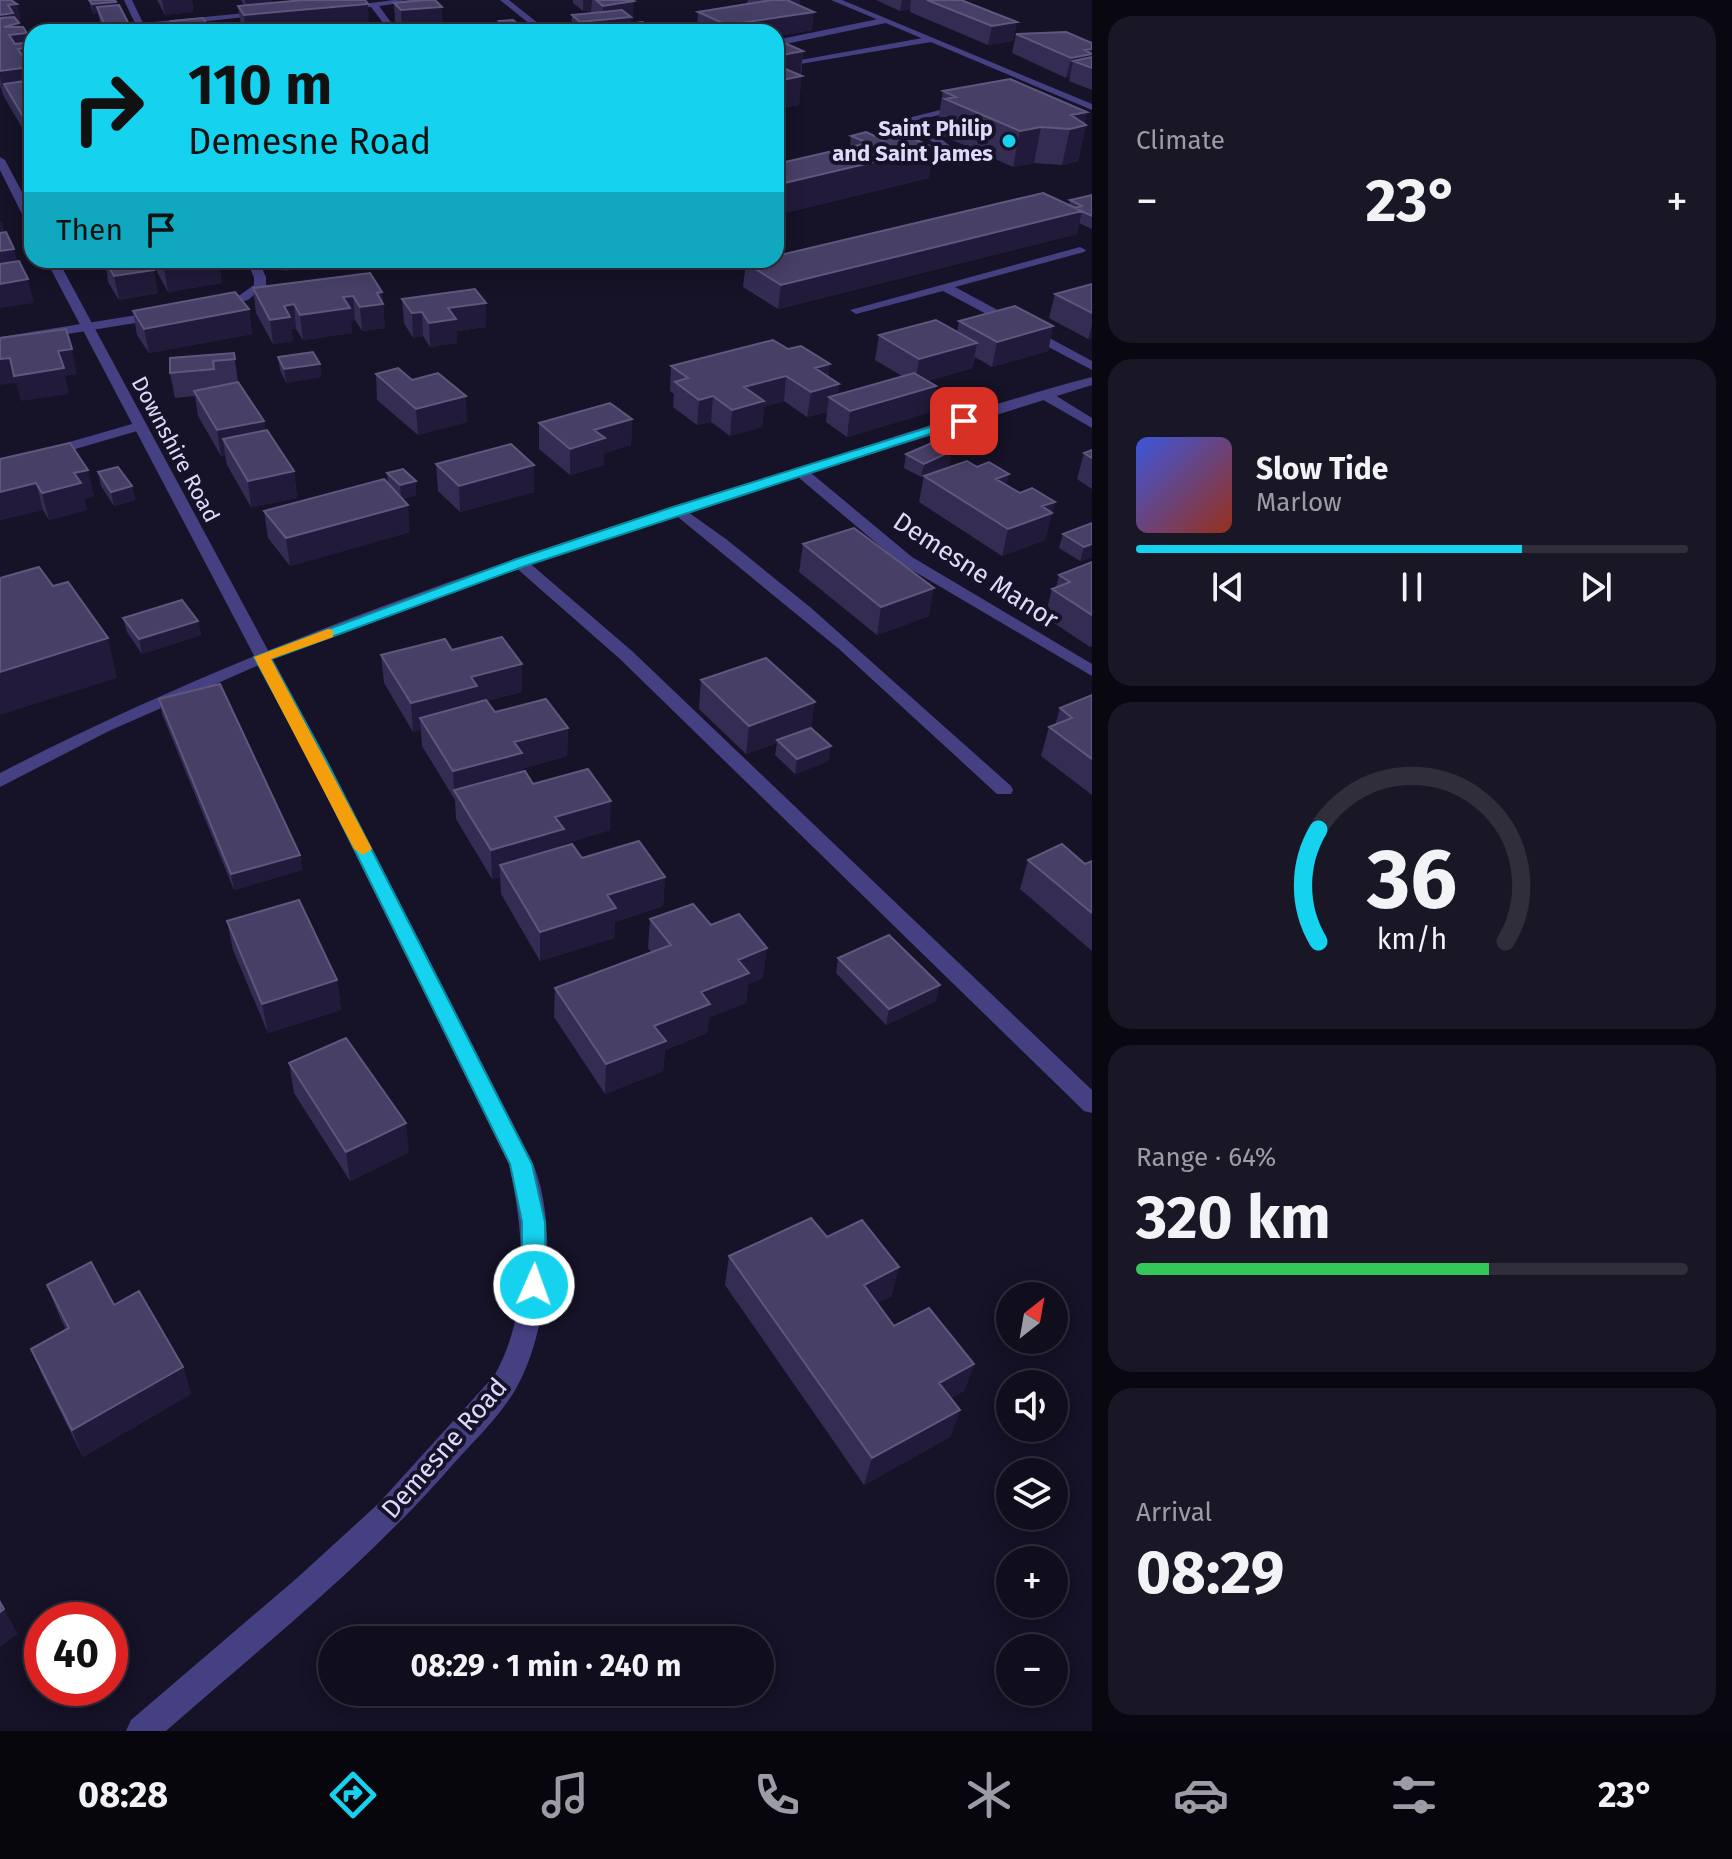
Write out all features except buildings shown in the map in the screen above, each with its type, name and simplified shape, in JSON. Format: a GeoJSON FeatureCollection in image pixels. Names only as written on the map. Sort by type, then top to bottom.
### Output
{"type":"FeatureCollection","features":[{"type":"Feature","properties":{"kind":"street"},"geometry":{"type":"LineString","coordinates":[[128,0],[140,24]]}},
{"type":"Feature","properties":{"kind":"street"},"geometry":{"type":"LineString","coordinates":[[332,8],[410,0]]}},
{"type":"Feature","properties":{"kind":"street"},"geometry":{"type":"LineString","coordinates":[[504,0],[535,24]]}},
{"type":"Feature","properties":{"kind":"street"},"geometry":{"type":"LineString","coordinates":[[835,0],[1092,107]]}},
{"type":"Feature","properties":{"kind":"street"},"geometry":{"type":"LineString","coordinates":[[373,4],[388,24]]}},
{"type":"Feature","properties":{"kind":"street"},"geometry":{"type":"LineString","coordinates":[[185,24],[279,13]]}},
{"type":"Feature","properties":{"kind":"street"},"geometry":{"type":"LineString","coordinates":[[784,41],[883,21]]}},
{"type":"Feature","properties":{"kind":"street"},"geometry":{"type":"LineString","coordinates":[[800,61],[928,40]]}},
{"type":"Feature","properties":{"kind":"street"},"geometry":{"type":"LineString","coordinates":[[950,151],[909,119],[970,106]]}},
{"type":"Feature","properties":{"kind":"street"},"geometry":{"type":"LineString","coordinates":[[1078,118],[1092,114]]}},
{"type":"Feature","properties":{"kind":"street"},"geometry":{"type":"LineString","coordinates":[[0,160],[24,206]]}},
{"type":"Feature","properties":{"kind":"street"},"geometry":{"type":"LineString","coordinates":[[856,310],[1080,250]]}},
{"type":"Feature","properties":{"kind":"street","name":"Downshire Road"},"geometry":{"type":"LineString","coordinates":[[56,268],[262,657]]}},
{"type":"Feature","properties":{"kind":"street"},"geometry":{"type":"LineString","coordinates":[[200,309],[238,300],[255,291],[261,278],[256,268]]}},
{"type":"Feature","properties":{"kind":"street"},"geometry":{"type":"LineString","coordinates":[[945,287],[1092,366]]}},
{"type":"Feature","properties":{"kind":"street"},"geometry":{"type":"LineString","coordinates":[[0,341],[172,314]]}},
{"type":"Feature","properties":{"kind":"street"},"geometry":{"type":"LineString","coordinates":[[0,781],[103,727],[262,657],[520,563],[678,510],[1092,381]]}},
{"type":"Feature","properties":{"kind":"street"},"geometry":{"type":"LineString","coordinates":[[1045,395],[1092,424]]}},
{"type":"Feature","properties":{"kind":"street"},"geometry":{"type":"LineString","coordinates":[[0,467],[139,426]]}},
{"type":"Feature","properties":{"kind":"street","name":"Demesne Manor"},"geometry":{"type":"LineString","coordinates":[[800,472],[906,560],[1092,671]]}},
{"type":"Feature","properties":{"kind":"street"},"geometry":{"type":"LineString","coordinates":[[678,510],[727,546],[863,659],[1004,790]]}},
{"type":"Feature","properties":{"kind":"street"},"geometry":{"type":"LineString","coordinates":[[520,563],[626,655],[1092,1104]]}},
{"type":"Feature","properties":{"kind":"street","name":"Demesne Road"},"geometry":{"type":"LineString","coordinates":[[142,1731],[396,1509],[444,1455],[507,1379],[526,1327],[534,1285],[535,1242],[531,1202],[521,1164],[318,760],[262,657]]}},
{"type":"Feature","properties":{"kind":"slow traffic"},"geometry":{"type":"LineString","coordinates":[[328,634],[262,657],[363,849]]}},
{"type":"Feature","properties":{"kind":"place","name":"Saint Philip and Saint James"},"geometry":{"type":"Point","coordinates":[1009,141]}},
{"type":"Feature","properties":{"kind":"route"},"geometry":{"type":"LineString","coordinates":[[534,1285],[535,1242],[531,1202],[521,1164],[318,760],[262,657],[520,563],[964,421]]}}]}
